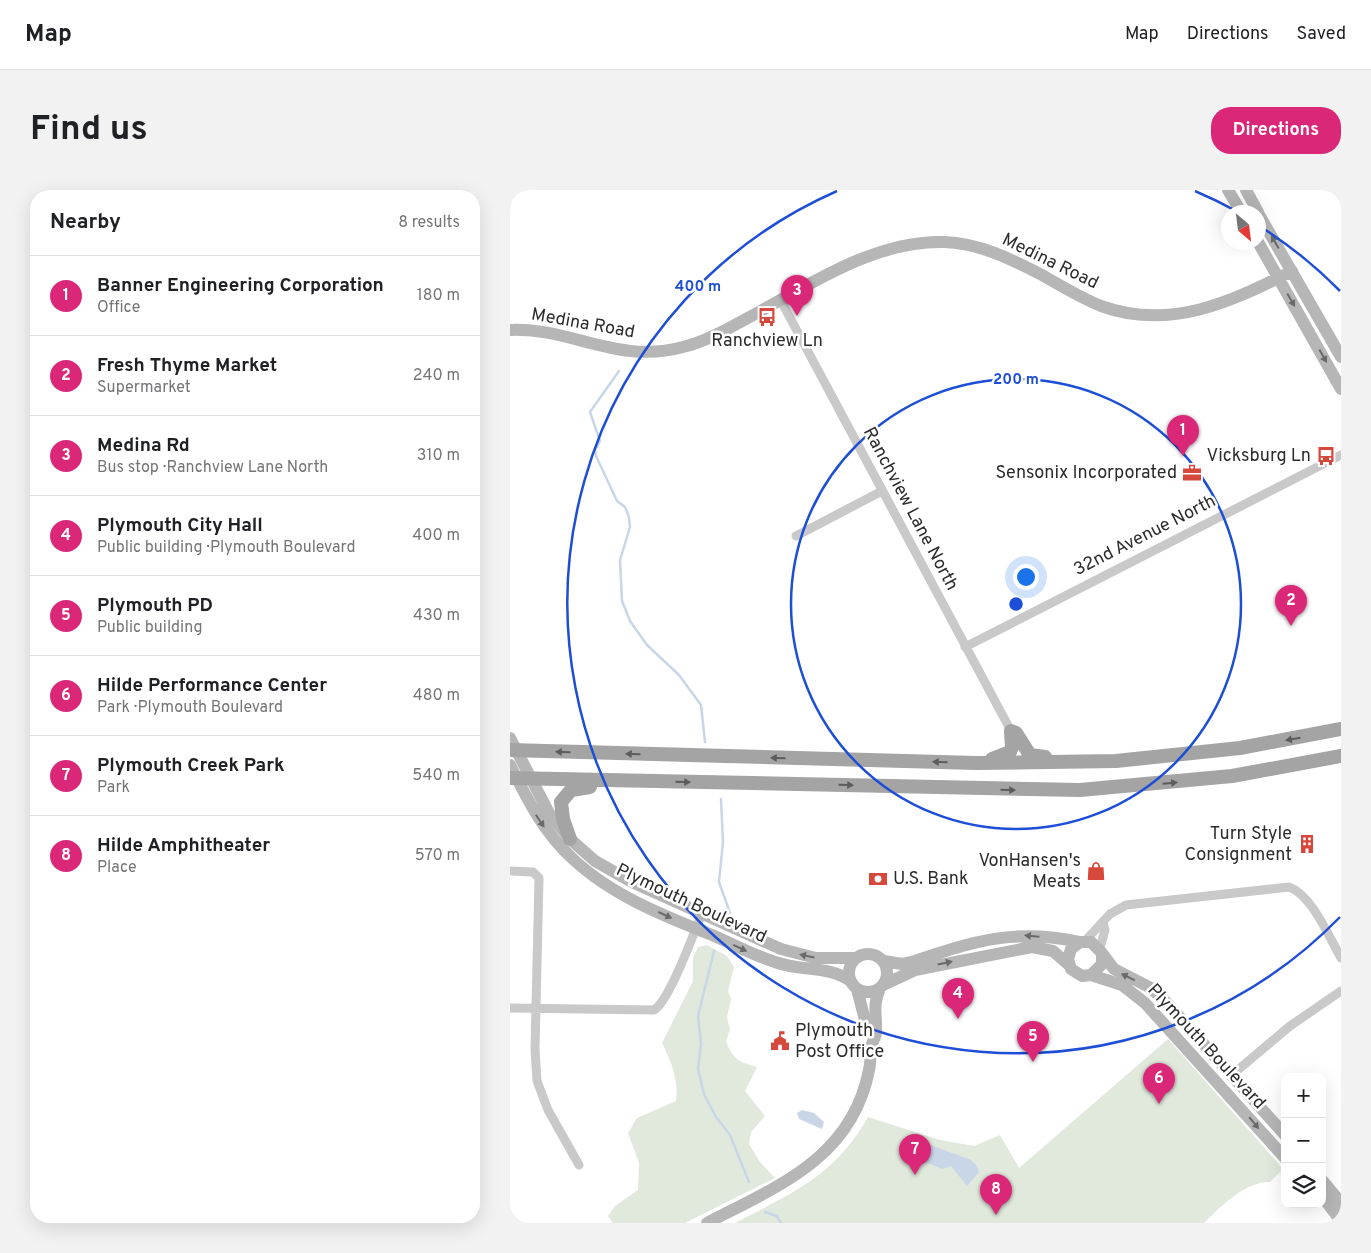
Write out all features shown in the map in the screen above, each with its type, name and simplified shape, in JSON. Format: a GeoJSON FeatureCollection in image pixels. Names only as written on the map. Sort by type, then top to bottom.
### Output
{"type":"FeatureCollection","features":[{"type":"Feature","properties":{"kind":"main road"},"geometry":{"type":"LineString","coordinates":[[513,751],[976,763],[1106,762],[1240,748],[1341,729]]}},
{"type":"Feature","properties":{"kind":"main road"},"geometry":{"type":"LineString","coordinates":[[976,763],[1010,752],[1012,748],[1011,731],[1016,733],[1026,751],[1034,757],[1113,755],[1141,759]]}},
{"type":"Feature","properties":{"kind":"main road"},"geometry":{"type":"LineString","coordinates":[[519,778],[1080,790],[1214,778],[1341,756]]}},
{"type":"Feature","properties":{"kind":"main road"},"geometry":{"type":"LineString","coordinates":[[570,839],[560,809],[564,796],[571,790],[581,787],[623,787],[656,781]]}},
{"type":"Feature","properties":{"kind":"street"},"geometry":{"type":"LineString","coordinates":[[1228,190],[1237,205]]}},
{"type":"Feature","properties":{"kind":"street"},"geometry":{"type":"LineString","coordinates":[[1246,190],[1254,205]]}},
{"type":"Feature","properties":{"kind":"street"},"geometry":{"type":"LineString","coordinates":[[1266,227],[1341,357]]}},
{"type":"Feature","properties":{"kind":"street","name":"Medina Road"},"geometry":{"type":"LineString","coordinates":[[510,330],[538,331],[617,351],[660,351],[702,341],[876,252],[922,242],[962,244],[992,252],[1101,306],[1147,316],[1179,315],[1217,306],[1292,271]]}},
{"type":"Feature","properties":{"kind":"street"},"geometry":{"type":"LineString","coordinates":[[1262,250],[1341,389]]}},
{"type":"Feature","properties":{"kind":"street","name":"Ranchview Lane North"},"geometry":{"type":"LineString","coordinates":[[781,301],[1011,731]]}},
{"type":"Feature","properties":{"kind":"street","name":"32nd Avenue North"},"geometry":{"type":"LineString","coordinates":[[965,647],[1259,495],[1341,455]]}},
{"type":"Feature","properties":{"kind":"street"},"geometry":{"type":"LineString","coordinates":[[796,536],[882,491]]}},
{"type":"Feature","properties":{"kind":"street","name":"Plymouth Boulevard"},"geometry":{"type":"LineString","coordinates":[[510,738],[519,778],[543,825],[558,844],[582,867],[611,888],[695,929],[780,964],[835,972],[854,985]]}},
{"type":"Feature","properties":{"kind":"street","name":"Plymouth Boulevard"},"geometry":{"type":"LineString","coordinates":[[510,765],[570,839],[595,861],[621,876],[792,953],[816,958],[856,958]]}},
{"type":"Feature","properties":{"kind":"street"},"geometry":{"type":"LineString","coordinates":[[510,871],[528,871],[536,875],[539,883],[535,1065],[537,1080],[548,1110],[579,1165]]}},
{"type":"Feature","properties":{"kind":"street"},"geometry":{"type":"LineString","coordinates":[[1069,965],[1068,959],[1071,949],[1083,942],[1118,909],[1137,902],[1187,899],[1290,887],[1306,898],[1341,958]]}},
{"type":"Feature","properties":{"kind":"street"},"geometry":{"type":"LineString","coordinates":[[510,1008],[654,1010],[662,1002],[702,914]]}},
{"type":"Feature","properties":{"kind":"street"},"geometry":{"type":"LineString","coordinates":[[854,985],[870,992],[915,970],[1032,947],[1053,951],[1078,974],[1091,975],[1102,964],[1101,951],[1105,930],[1103,923]]}},
{"type":"Feature","properties":{"kind":"street"},"geometry":{"type":"LineString","coordinates":[[871,1045],[849,969],[856,958],[871,954],[884,961],[902,964],[978,941],[1006,936],[1029,936],[1083,942],[1101,951]]}},
{"type":"Feature","properties":{"kind":"street","name":"Plymouth Boulevard"},"geometry":{"type":"LineString","coordinates":[[1101,951],[1114,969],[1151,988],[1166,1002],[1281,1129]]}},
{"type":"Feature","properties":{"kind":"street"},"geometry":{"type":"LineString","coordinates":[[707,1223],[796,1176],[823,1155],[842,1133],[853,1114],[868,1075],[871,1045],[876,1034],[874,1005],[887,972],[884,961]]}},
{"type":"Feature","properties":{"kind":"street","name":"Plymouth Boulevard"},"geometry":{"type":"LineString","coordinates":[[1091,975],[1122,985],[1154,1010],[1281,1153]]}},
{"type":"Feature","properties":{"kind":"street"},"geometry":{"type":"LineString","coordinates":[[1233,1074],[1290,1026],[1341,991]]}},
{"type":"Feature","properties":{"kind":"street"},"geometry":{"type":"LineString","coordinates":[[1326,1185],[1341,1203]]}},
{"type":"Feature","properties":{"kind":"street"},"geometry":{"type":"LineString","coordinates":[[1326,1201],[1341,1220]]}},
{"type":"Feature","properties":{"kind":"shaded area"},"geometry":{"type":"Polygon","coordinates":[[[707,945],[727,956],[734,967],[728,991],[731,999],[727,1017],[730,1030],[726,1041],[737,1059],[757,1067],[745,1091],[765,1116],[751,1132],[749,1144],[760,1162],[775,1178],[685,1223],[613,1223],[608,1216],[615,1206],[638,1190],[639,1163],[628,1133],[637,1118],[676,1101],[677,1094],[673,1071],[662,1043],[693,981],[693,958],[698,947],[707,945]]]}},
{"type":"Feature","properties":{"kind":"shaded area"},"geometry":{"type":"Polygon","coordinates":[[[1168,1039],[1281,1167],[1281,1171],[1270,1182],[1252,1186],[1234,1196],[1204,1223],[735,1223],[793,1192],[826,1169],[855,1137],[868,1117],[940,1140],[974,1146],[1000,1135],[1019,1168],[1168,1039]]]}},
{"type":"Feature","properties":{"kind":"water"},"geometry":{"type":"Polygon","coordinates":[[[802,1110],[814,1113],[824,1122],[822,1129],[799,1119],[797,1113],[802,1110]]]}},
{"type":"Feature","properties":{"kind":"water"},"geometry":{"type":"Polygon","coordinates":[[[925,1143],[971,1160],[977,1166],[979,1172],[967,1186],[951,1166],[942,1169],[923,1161],[921,1151],[925,1143]]]}},
{"type":"Feature","properties":{"kind":"waterway"},"geometry":{"type":"LineString","coordinates":[[619,371],[590,412],[600,441],[595,450],[596,456],[617,501],[625,507],[629,517],[630,527],[620,560],[622,601],[630,621],[647,645],[679,675],[701,705],[705,742]]}},
{"type":"Feature","properties":{"kind":"waterway"},"geometry":{"type":"LineString","coordinates":[[721,799],[723,842],[719,882],[730,913]]}},
{"type":"Feature","properties":{"kind":"waterway"},"geometry":{"type":"LineString","coordinates":[[714,951],[698,1016],[701,1044],[698,1069],[704,1094],[716,1117],[730,1135],[749,1182]]}},
{"type":"Feature","properties":{"kind":"waterway"},"geometry":{"type":"LineString","coordinates":[[765,1212],[777,1216],[781,1223]]}},
{"type":"Feature","properties":{"kind":"place","name":"Medina Rd"},"geometry":{"type":"Point","coordinates":[797,316]}},
{"type":"Feature","properties":{"kind":"place","name":"Ranchview Ln"},"geometry":{"type":"Point","coordinates":[767,317]}},
{"type":"Feature","properties":{"kind":"place","name":"Banner Engineering Corporation"},"geometry":{"type":"Point","coordinates":[1183,456]}},
{"type":"Feature","properties":{"kind":"place","name":"Vicksburg Ln"},"geometry":{"type":"Point","coordinates":[1326,456]}},
{"type":"Feature","properties":{"kind":"place","name":"Sensonix Incorporated"},"geometry":{"type":"Point","coordinates":[1192,473]}},
{"type":"Feature","properties":{"kind":"place","name":"Fresh Thyme Market"},"geometry":{"type":"Point","coordinates":[1291,626]}},
{"type":"Feature","properties":{"kind":"place","name":"Turn Style Consignment"},"geometry":{"type":"Point","coordinates":[1307,844]}},
{"type":"Feature","properties":{"kind":"place","name":"VonHansen's Meats"},"geometry":{"type":"Point","coordinates":[1096,871]}},
{"type":"Feature","properties":{"kind":"place","name":"U.S. Bank"},"geometry":{"type":"Point","coordinates":[878,879]}},
{"type":"Feature","properties":{"kind":"place","name":"Plymouth City Hall"},"geometry":{"type":"Point","coordinates":[958,1019]}},
{"type":"Feature","properties":{"kind":"place","name":"Plymouth Post Office"},"geometry":{"type":"Point","coordinates":[780,1041]}},
{"type":"Feature","properties":{"kind":"place","name":"Plymouth PD"},"geometry":{"type":"Point","coordinates":[1033,1062]}},
{"type":"Feature","properties":{"kind":"place","name":"Hilde Performance Center"},"geometry":{"type":"Point","coordinates":[1159,1104]}},
{"type":"Feature","properties":{"kind":"place","name":"Plymouth Creek Park"},"geometry":{"type":"Point","coordinates":[915,1175]}},
{"type":"Feature","properties":{"kind":"place","name":"Hilde Amphitheater"},"geometry":{"type":"Point","coordinates":[996,1215]}}]}
